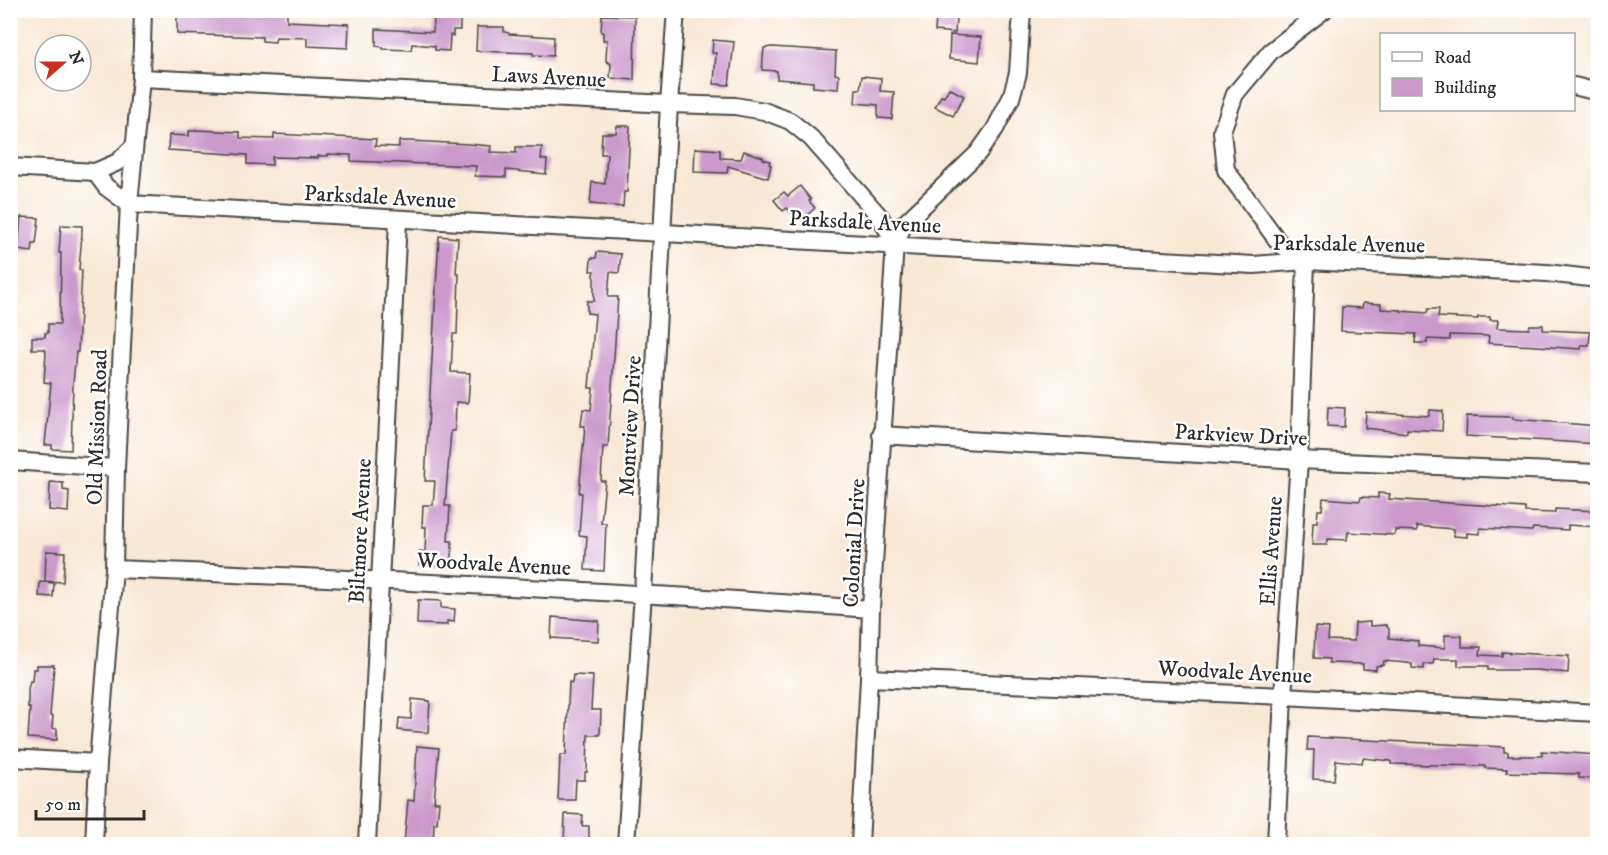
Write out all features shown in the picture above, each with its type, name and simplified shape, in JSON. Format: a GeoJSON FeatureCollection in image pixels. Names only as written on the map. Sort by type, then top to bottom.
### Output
{"type":"FeatureCollection","features":[{"type":"Feature","properties":{"kind":"street","name":"Old Mission Road"},"geometry":{"type":"LineString","coordinates":[[94,844],[98,763],[114,569],[116,468],[129,204],[141,78],[143,10]]}},
{"type":"Feature","properties":{"kind":"street","name":"Montview Drive"},"geometry":{"type":"LineString","coordinates":[[626,844],[643,593],[676,10]]}},
{"type":"Feature","properties":{"kind":"street"},"geometry":{"type":"LineString","coordinates":[[895,244],[904,224],[978,153],[995,129],[1011,98],[1018,73],[1022,10]]}},
{"type":"Feature","properties":{"kind":"street"},"geometry":{"type":"LineString","coordinates":[[1306,261],[1280,244],[1226,170],[1222,130],[1235,94],[1271,51],[1324,10]]}},
{"type":"Feature","properties":{"kind":"street","name":"Laws Avenue"},"geometry":{"type":"LineString","coordinates":[[141,78],[669,105],[735,106],[764,111],[790,121],[811,138],[881,218],[895,244]]}},
{"type":"Feature","properties":{"kind":"street"},"geometry":{"type":"LineString","coordinates":[[1575,86],[1598,92]]}},
{"type":"Feature","properties":{"kind":"street"},"geometry":{"type":"LineString","coordinates":[[10,167],[95,172],[118,162],[134,146]]}},
{"type":"Feature","properties":{"kind":"street"},"geometry":{"type":"LineString","coordinates":[[95,172],[106,187],[129,204]]}},
{"type":"Feature","properties":{"kind":"street","name":"Parksdale Avenue"},"geometry":{"type":"LineString","coordinates":[[129,204],[1254,265],[1306,261],[1547,273],[1598,279]]}},
{"type":"Feature","properties":{"kind":"street","name":"Biltmore Avenue"},"geometry":{"type":"LineString","coordinates":[[367,844],[398,220]]}},
{"type":"Feature","properties":{"kind":"street","name":"Colonial Drive"},"geometry":{"type":"LineString","coordinates":[[860,844],[881,435],[895,244]]}},
{"type":"Feature","properties":{"kind":"street","name":"Ellis Avenue"},"geometry":{"type":"LineString","coordinates":[[1276,844],[1283,696],[1299,460],[1306,261]]}},
{"type":"Feature","properties":{"kind":"street","name":"Parkview Drive"},"geometry":{"type":"LineString","coordinates":[[881,435],[1299,460],[1598,473]]}},
{"type":"Feature","properties":{"kind":"street"},"geometry":{"type":"LineString","coordinates":[[10,461],[116,468]]}},
{"type":"Feature","properties":{"kind":"street","name":"Woodvale Avenue"},"geometry":{"type":"LineString","coordinates":[[114,569],[379,579],[643,593],[871,609]]}},
{"type":"Feature","properties":{"kind":"street","name":"Woodvale Avenue"},"geometry":{"type":"LineString","coordinates":[[869,678],[1283,696],[1598,714]]}},
{"type":"Feature","properties":{"kind":"street"},"geometry":{"type":"LineString","coordinates":[[10,758],[98,763]]}},
{"type":"Feature","properties":{"kind":"building"},"geometry":{"type":"Polygon","coordinates":[[[177,10],[287,10],[287,21],[349,24],[348,48],[307,46],[307,38],[276,37],[275,42],[262,41],[262,37],[177,34],[177,10]]]}},
{"type":"Feature","properties":{"kind":"building"},"geometry":{"type":"Polygon","coordinates":[[[602,15],[635,16],[634,80],[610,78],[611,64],[606,61],[607,40],[603,40],[603,32],[601,32],[602,15]]]}},
{"type":"Feature","properties":{"kind":"building"},"geometry":{"type":"Polygon","coordinates":[[[936,17],[956,18],[955,33],[935,31],[936,17]]]}},
{"type":"Feature","properties":{"kind":"building"},"geometry":{"type":"Polygon","coordinates":[[[434,18],[460,20],[460,30],[453,30],[453,36],[450,35],[449,51],[435,50],[435,46],[412,44],[411,50],[383,49],[383,47],[376,46],[376,29],[433,32],[434,18]]]}},
{"type":"Feature","properties":{"kind":"building"},"geometry":{"type":"Polygon","coordinates":[[[477,27],[504,27],[504,32],[509,34],[554,37],[553,56],[476,51],[477,27]]]}},
{"type":"Feature","properties":{"kind":"building"},"geometry":{"type":"Polygon","coordinates":[[[950,35],[981,37],[979,62],[949,59],[950,35]]]}},
{"type":"Feature","properties":{"kind":"building"},"geometry":{"type":"Polygon","coordinates":[[[713,40],[734,42],[729,85],[714,84],[716,53],[712,53],[713,40]]]}},
{"type":"Feature","properties":{"kind":"building"},"geometry":{"type":"Polygon","coordinates":[[[764,48],[836,51],[835,74],[839,75],[838,89],[813,87],[813,82],[777,79],[777,71],[762,70],[764,48]]]}},
{"type":"Feature","properties":{"kind":"building"},"geometry":{"type":"Polygon","coordinates":[[[862,76],[881,78],[880,91],[894,92],[892,119],[878,118],[878,105],[855,103],[856,89],[860,89],[862,76]]]}},
{"type":"Feature","properties":{"kind":"building"},"geometry":{"type":"Polygon","coordinates":[[[949,88],[964,96],[953,116],[935,107],[949,88]]]}},
{"type":"Feature","properties":{"kind":"building"},"geometry":{"type":"Polygon","coordinates":[[[617,126],[630,126],[627,192],[624,192],[623,207],[590,204],[592,182],[605,184],[607,154],[601,154],[602,133],[616,133],[617,126]]]}},
{"type":"Feature","properties":{"kind":"building"},"geometry":{"type":"Polygon","coordinates":[[[189,131],[240,132],[240,138],[274,139],[274,134],[376,139],[375,146],[399,147],[399,141],[468,144],[491,146],[490,152],[516,153],[516,147],[542,147],[541,159],[547,160],[546,174],[506,170],[506,177],[475,176],[476,166],[351,161],[351,155],[328,154],[328,156],[318,156],[318,158],[272,157],[272,165],[247,164],[247,155],[168,150],[169,135],[189,136],[189,131]]]}},
{"type":"Feature","properties":{"kind":"building"},"geometry":{"type":"Polygon","coordinates":[[[695,148],[720,150],[720,158],[741,159],[744,151],[763,157],[770,161],[771,165],[768,178],[728,166],[727,173],[694,172],[695,148]]]}},
{"type":"Feature","properties":{"kind":"building"},"geometry":{"type":"Polygon","coordinates":[[[800,186],[815,208],[805,217],[800,210],[794,216],[787,208],[783,211],[774,200],[784,192],[788,196],[800,186]]]}},
{"type":"Feature","properties":{"kind":"building"},"geometry":{"type":"Polygon","coordinates":[[[21,217],[39,218],[36,244],[33,244],[32,252],[18,250],[21,217]]]}},
{"type":"Feature","properties":{"kind":"building"},"geometry":{"type":"Polygon","coordinates":[[[61,225],[82,226],[78,352],[76,352],[73,384],[71,450],[52,449],[52,445],[45,445],[51,383],[44,382],[45,349],[32,349],[32,337],[45,337],[45,333],[48,333],[48,324],[60,324],[61,225]]]}},
{"type":"Feature","properties":{"kind":"building"},"geometry":{"type":"Polygon","coordinates":[[[439,236],[458,238],[457,334],[453,334],[451,372],[470,373],[468,403],[456,402],[455,431],[451,431],[445,506],[450,506],[448,541],[452,541],[452,566],[419,565],[420,551],[425,552],[426,527],[422,527],[423,505],[433,505],[435,481],[425,481],[439,236]]]}},
{"type":"Feature","properties":{"kind":"building"},"geometry":{"type":"Polygon","coordinates":[[[597,252],[621,254],[619,273],[610,272],[608,297],[618,297],[608,447],[603,447],[601,481],[605,481],[601,523],[606,523],[604,571],[585,570],[587,536],[579,535],[582,493],[579,493],[585,426],[581,426],[583,409],[591,410],[593,388],[589,388],[595,314],[587,313],[587,301],[594,301],[594,271],[590,271],[591,258],[596,258],[597,252]]]}},
{"type":"Feature","properties":{"kind":"building"},"geometry":{"type":"Polygon","coordinates":[[[1363,303],[1381,304],[1381,309],[1401,311],[1427,313],[1428,309],[1439,309],[1438,317],[1478,319],[1478,317],[1490,317],[1490,320],[1498,320],[1497,328],[1529,329],[1530,325],[1543,325],[1543,330],[1590,332],[1589,345],[1581,345],[1581,349],[1488,343],[1489,336],[1450,335],[1450,340],[1427,339],[1427,343],[1415,343],[1416,334],[1341,331],[1342,307],[1362,308],[1363,303]]]}},
{"type":"Feature","properties":{"kind":"building"},"geometry":{"type":"Polygon","coordinates":[[[1328,407],[1345,408],[1344,427],[1327,426],[1328,407]]]}},
{"type":"Feature","properties":{"kind":"building"},"geometry":{"type":"Polygon","coordinates":[[[1430,410],[1443,411],[1442,431],[1407,429],[1407,433],[1365,428],[1366,412],[1429,416],[1430,410]]]}},
{"type":"Feature","properties":{"kind":"building"},"geometry":{"type":"Polygon","coordinates":[[[1467,416],[1513,417],[1513,419],[1598,426],[1598,444],[1466,436],[1467,416]]]}},
{"type":"Feature","properties":{"kind":"building"},"geometry":{"type":"Polygon","coordinates":[[[50,482],[63,483],[63,490],[69,491],[68,512],[49,510],[50,482]]]}},
{"type":"Feature","properties":{"kind":"building"},"geometry":{"type":"Polygon","coordinates":[[[1378,493],[1390,494],[1389,499],[1525,508],[1525,512],[1555,513],[1555,509],[1598,511],[1598,527],[1568,525],[1568,530],[1533,528],[1532,531],[1480,528],[1480,534],[1467,533],[1467,537],[1454,536],[1454,529],[1417,526],[1417,531],[1395,530],[1395,535],[1348,532],[1347,540],[1328,539],[1327,545],[1312,545],[1313,522],[1317,522],[1318,510],[1322,510],[1323,498],[1360,501],[1361,497],[1378,498],[1378,493]]]}},
{"type":"Feature","properties":{"kind":"building"},"geometry":{"type":"Polygon","coordinates":[[[46,551],[65,552],[63,582],[45,581],[46,551]]]}},
{"type":"Feature","properties":{"kind":"building"},"geometry":{"type":"Polygon","coordinates":[[[40,582],[54,583],[53,597],[39,596],[40,582]]]}},
{"type":"Feature","properties":{"kind":"building"},"geometry":{"type":"Polygon","coordinates":[[[418,600],[441,601],[441,608],[455,609],[454,622],[447,621],[447,625],[417,624],[418,600]]]}},
{"type":"Feature","properties":{"kind":"building"},"geometry":{"type":"Polygon","coordinates":[[[552,617],[599,621],[598,641],[551,638],[552,617]]]}},
{"type":"Feature","properties":{"kind":"building"},"geometry":{"type":"Polygon","coordinates":[[[1370,622],[1370,626],[1386,625],[1389,629],[1389,638],[1418,641],[1418,646],[1445,648],[1445,635],[1462,636],[1462,647],[1481,647],[1480,655],[1502,656],[1502,652],[1569,656],[1568,673],[1537,670],[1488,670],[1488,666],[1458,666],[1458,659],[1434,659],[1433,664],[1424,664],[1424,669],[1412,668],[1412,664],[1407,663],[1384,661],[1383,665],[1376,666],[1376,670],[1363,669],[1363,664],[1329,663],[1329,659],[1314,658],[1315,627],[1329,628],[1328,640],[1354,641],[1355,623],[1370,622]]]}},
{"type":"Feature","properties":{"kind":"building"},"geometry":{"type":"Polygon","coordinates":[[[37,665],[54,665],[50,716],[53,716],[52,728],[57,729],[57,740],[28,738],[30,708],[28,708],[28,689],[32,681],[33,669],[37,669],[37,665]]]}},
{"type":"Feature","properties":{"kind":"building"},"geometry":{"type":"Polygon","coordinates":[[[573,675],[593,676],[591,710],[601,710],[600,735],[588,735],[587,772],[585,772],[585,780],[576,780],[575,800],[558,800],[560,755],[566,755],[569,682],[572,683],[573,675]]]}},
{"type":"Feature","properties":{"kind":"building"},"geometry":{"type":"Polygon","coordinates":[[[412,699],[430,701],[428,733],[398,730],[399,718],[411,719],[412,699]]]}},
{"type":"Feature","properties":{"kind":"building"},"geometry":{"type":"Polygon","coordinates":[[[1308,737],[1504,747],[1504,752],[1508,752],[1508,756],[1542,756],[1542,751],[1598,755],[1598,779],[1579,778],[1579,774],[1506,772],[1507,769],[1485,768],[1485,766],[1391,764],[1391,761],[1363,758],[1362,763],[1336,760],[1334,780],[1313,779],[1314,750],[1307,750],[1308,737]]]}},
{"type":"Feature","properties":{"kind":"building"},"geometry":{"type":"Polygon","coordinates":[[[417,746],[439,748],[434,802],[439,802],[437,823],[434,823],[433,844],[404,844],[408,800],[414,801],[417,746]]]}},
{"type":"Feature","properties":{"kind":"building"},"geometry":{"type":"Polygon","coordinates":[[[565,814],[583,815],[582,826],[589,826],[589,844],[564,844],[565,814]]]}}]}
